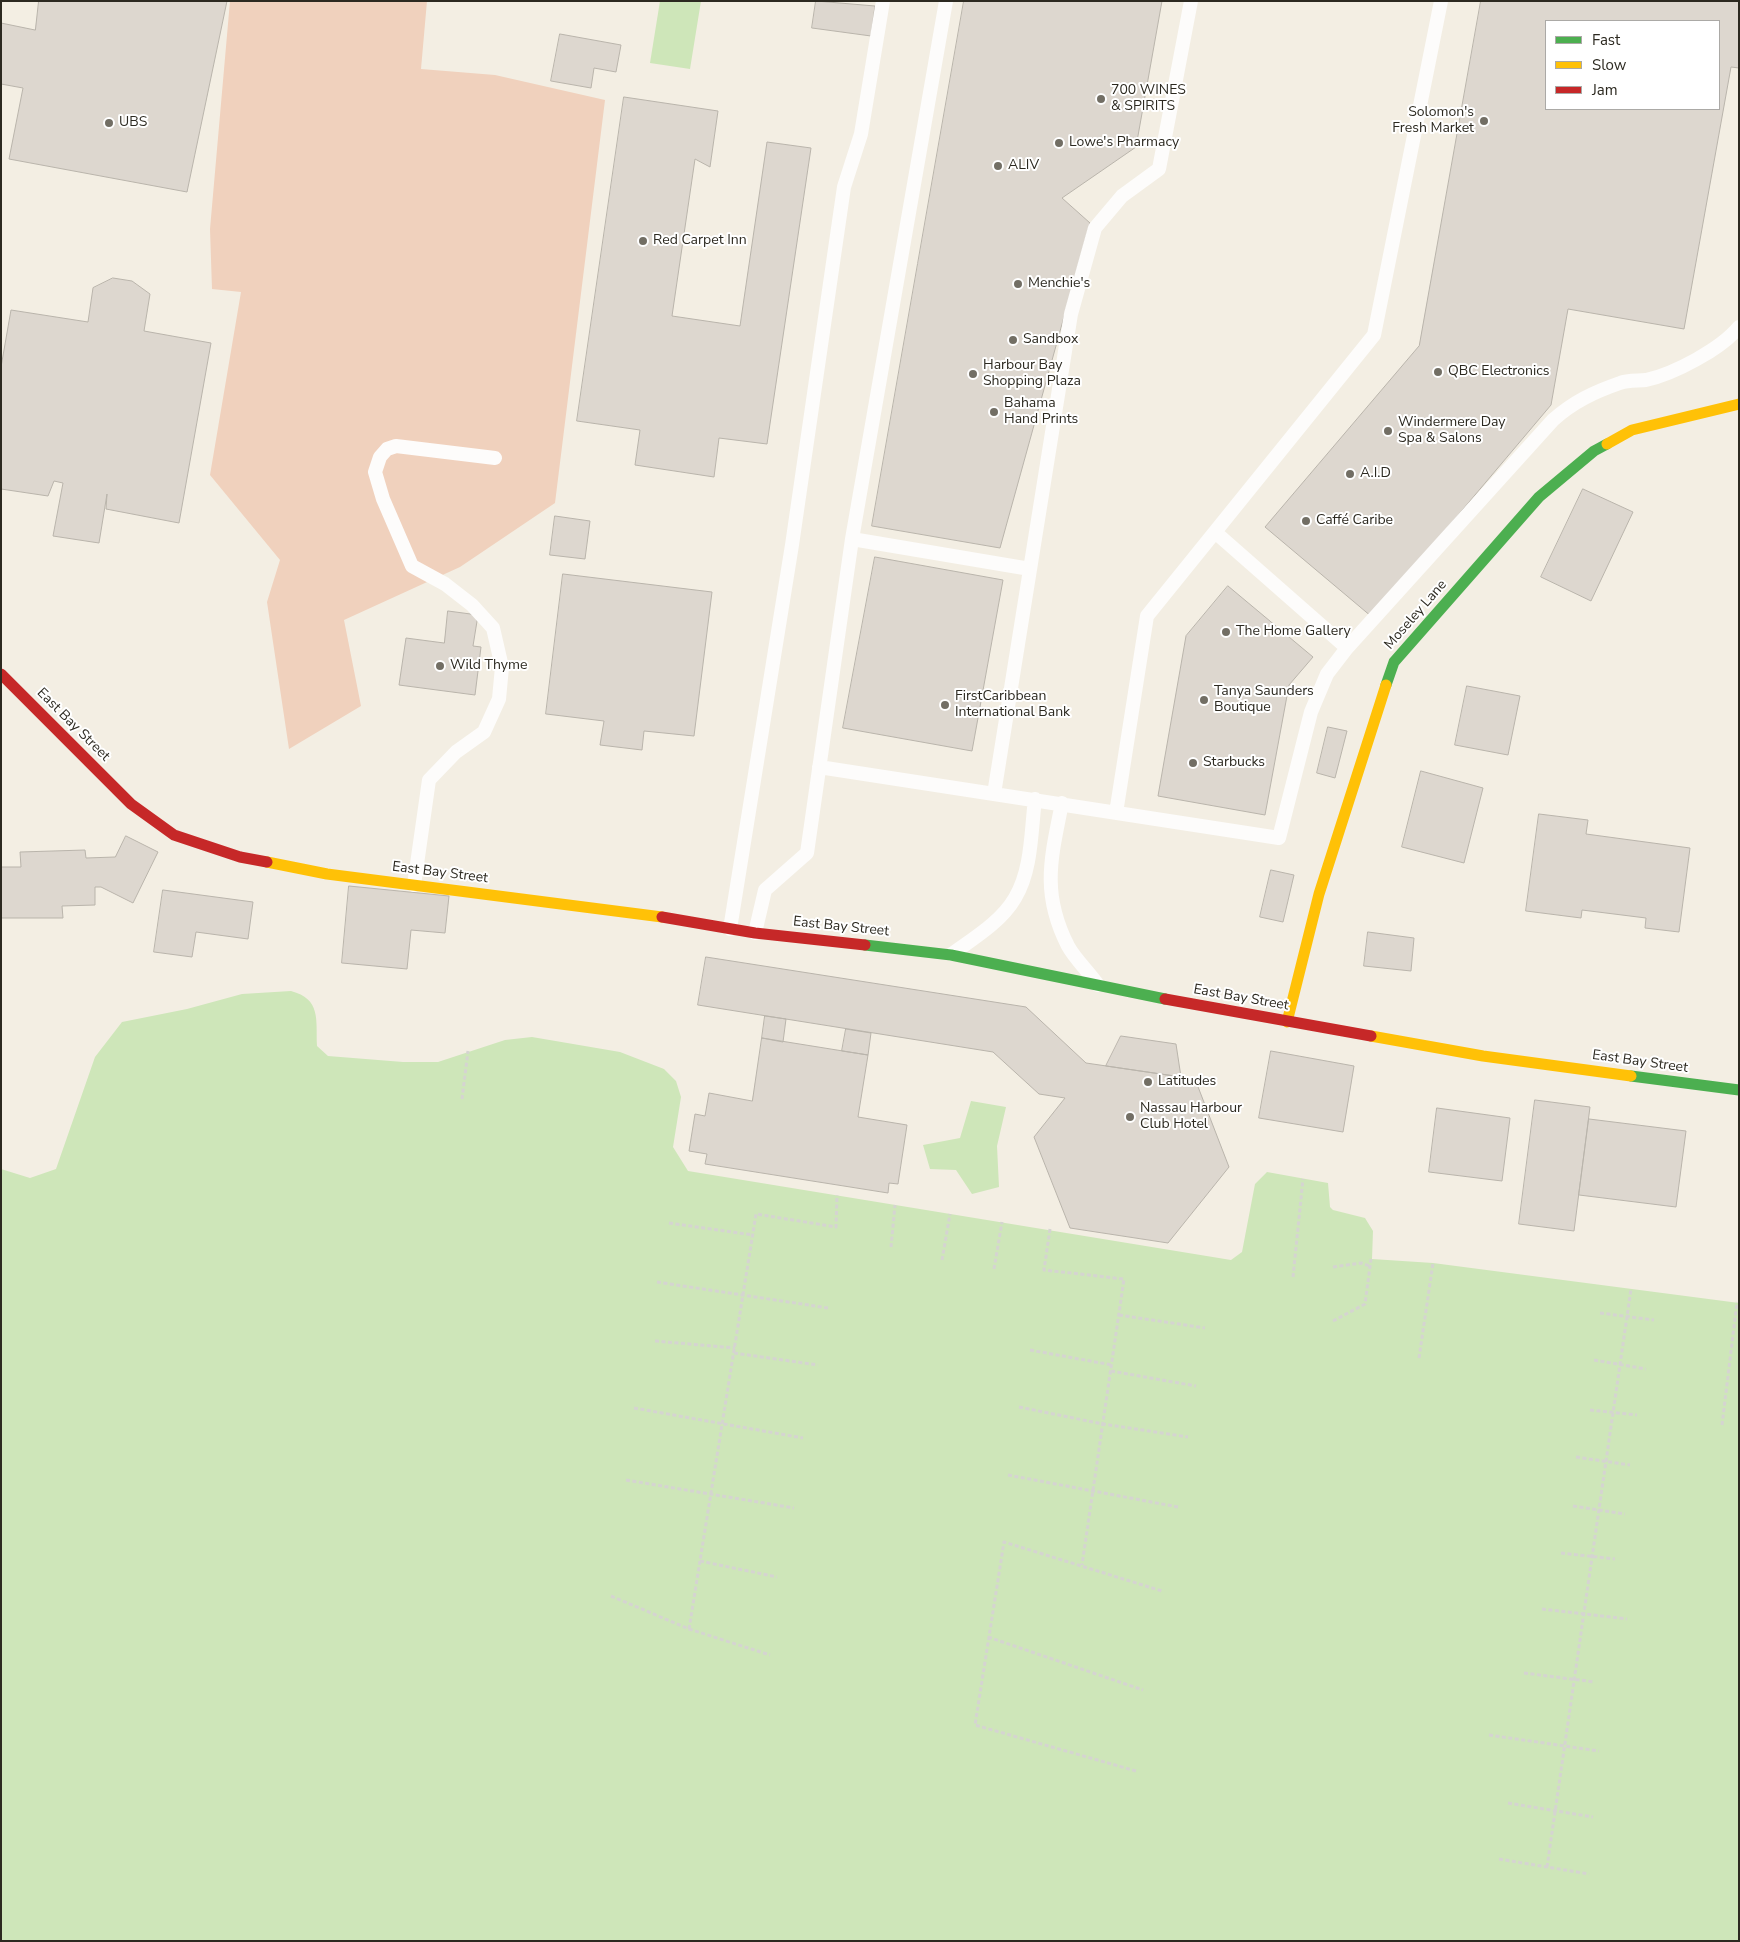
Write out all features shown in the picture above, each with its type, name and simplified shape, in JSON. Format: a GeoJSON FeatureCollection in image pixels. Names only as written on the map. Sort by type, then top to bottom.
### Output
{"type":"FeatureCollection","features":[{"type":"Feature","properties":{"kind":"main road","name":"Moseley Lane"},"geometry":{"type":"LineString","coordinates":[[1286,1022],[1319,894],[1394,662],[1539,497],[1594,450],[1632,430],[1739,404]]}},
{"type":"Feature","properties":{"kind":"main road","name":"East Bay Street"},"geometry":{"type":"LineString","coordinates":[[1,674],[131,804],[174,835],[240,857],[327,874],[676,919],[755,933],[951,955],[1098,986],[1286,1022],[1483,1056],[1739,1090]]}},
{"type":"Feature","properties":{"kind":"lane"},"geometry":{"type":"LineString","coordinates":[[730,929],[792,545],[844,187],[861,134],[883,1]]}},
{"type":"Feature","properties":{"kind":"lane"},"geometry":{"type":"LineString","coordinates":[[755,933],[765,890],[806,853],[852,539],[946,1]]}},
{"type":"Feature","properties":{"kind":"lane"},"geometry":{"type":"LineString","coordinates":[[994,794],[1071,314],[1095,228],[1122,196],[1159,169],[1191,1]]}},
{"type":"Feature","properties":{"kind":"lane"},"geometry":{"type":"LineString","coordinates":[[1116,813],[1147,616],[1374,335],[1441,1]]}},
{"type":"Feature","properties":{"kind":"lane"},"geometry":{"type":"LineString","coordinates":[[819,767],[1280,838],[1312,712],[1327,674],[1347,648],[1553,420],[1571,404],[1622,382],[1647,379],[1673,370],[1707,353],[1739,327]]}},
{"type":"Feature","properties":{"kind":"lane"},"geometry":{"type":"LineString","coordinates":[[414,885],[429,780],[456,752],[484,732],[499,699],[502,667],[493,628],[472,605],[445,584],[412,566],[381,493],[375,472],[380,457],[387,449],[396,446],[495,458]]}},
{"type":"Feature","properties":{"kind":"lane"},"geometry":{"type":"LineString","coordinates":[[1215,532],[1347,648]]}},
{"type":"Feature","properties":{"kind":"lane"},"geometry":{"type":"LineString","coordinates":[[852,539],[1030,569]]}},
{"type":"Feature","properties":{"kind":"lane"},"geometry":{"type":"LineString","coordinates":[[951,955],[989,928],[1015,899],[1024,877],[1035,799]]}},
{"type":"Feature","properties":{"kind":"lane"},"geometry":{"type":"LineString","coordinates":[[1062,803],[1050,863],[1051,904],[1068,947],[1098,986]]}},
{"type":"Feature","properties":{"kind":"path"},"geometry":{"type":"LineString","coordinates":[[462,1099],[468,1051]]}},
{"type":"Feature","properties":{"kind":"path"},"geometry":{"type":"LineString","coordinates":[[1293,1277],[1303,1179]]}},
{"type":"Feature","properties":{"kind":"path"},"geometry":{"type":"LineString","coordinates":[[689,1629],[756,1214],[836,1227],[837,1195]]}},
{"type":"Feature","properties":{"kind":"path"},"geometry":{"type":"LineString","coordinates":[[891,1247],[896,1205]]}},
{"type":"Feature","properties":{"kind":"path"},"geometry":{"type":"LineString","coordinates":[[942,1260],[950,1214]]}},
{"type":"Feature","properties":{"kind":"path"},"geometry":{"type":"LineString","coordinates":[[994,1269],[1002,1222]]}},
{"type":"Feature","properties":{"kind":"path"},"geometry":{"type":"LineString","coordinates":[[669,1223],[753,1236]]}},
{"type":"Feature","properties":{"kind":"path"},"geometry":{"type":"LineString","coordinates":[[1050,1229],[1044,1270],[1124,1279],[1082,1565]]}},
{"type":"Feature","properties":{"kind":"path"},"geometry":{"type":"LineString","coordinates":[[1333,1321],[1365,1304],[1371,1260]]}},
{"type":"Feature","properties":{"kind":"path"},"geometry":{"type":"LineString","coordinates":[[1333,1267],[1361,1263],[1370,1266]]}},
{"type":"Feature","properties":{"kind":"path"},"geometry":{"type":"LineString","coordinates":[[1419,1358],[1432,1263]]}},
{"type":"Feature","properties":{"kind":"path"},"geometry":{"type":"LineString","coordinates":[[658,1282],[828,1308]]}},
{"type":"Feature","properties":{"kind":"path"},"geometry":{"type":"LineString","coordinates":[[1547,1866],[1582,1613],[1599,1511],[1631,1289]]}},
{"type":"Feature","properties":{"kind":"path"},"geometry":{"type":"LineString","coordinates":[[1722,1425],[1737,1302]]}},
{"type":"Feature","properties":{"kind":"path"},"geometry":{"type":"LineString","coordinates":[[1600,1312],[1654,1320]]}},
{"type":"Feature","properties":{"kind":"path"},"geometry":{"type":"LineString","coordinates":[[1119,1316],[1205,1328]]}},
{"type":"Feature","properties":{"kind":"path"},"geometry":{"type":"LineString","coordinates":[[655,1340],[735,1348]]}},
{"type":"Feature","properties":{"kind":"path"},"geometry":{"type":"LineString","coordinates":[[1030,1350],[1112,1365]]}},
{"type":"Feature","properties":{"kind":"path"},"geometry":{"type":"LineString","coordinates":[[734,1353],[818,1365]]}},
{"type":"Feature","properties":{"kind":"path"},"geometry":{"type":"LineString","coordinates":[[1594,1360],[1646,1369]]}},
{"type":"Feature","properties":{"kind":"path"},"geometry":{"type":"LineString","coordinates":[[1111,1371],[1196,1386]]}},
{"type":"Feature","properties":{"kind":"path"},"geometry":{"type":"LineString","coordinates":[[1019,1407],[1103,1424],[1188,1437]]}},
{"type":"Feature","properties":{"kind":"path"},"geometry":{"type":"LineString","coordinates":[[634,1408],[803,1438]]}},
{"type":"Feature","properties":{"kind":"path"},"geometry":{"type":"LineString","coordinates":[[1590,1410],[1612,1414],[1637,1415]]}},
{"type":"Feature","properties":{"kind":"path"},"geometry":{"type":"LineString","coordinates":[[1576,1457],[1630,1466]]}},
{"type":"Feature","properties":{"kind":"path"},"geometry":{"type":"LineString","coordinates":[[1008,1475],[1178,1507]]}},
{"type":"Feature","properties":{"kind":"path"},"geometry":{"type":"LineString","coordinates":[[626,1480],[794,1508]]}},
{"type":"Feature","properties":{"kind":"path"},"geometry":{"type":"LineString","coordinates":[[1574,1506],[1625,1514]]}},
{"type":"Feature","properties":{"kind":"path"},"geometry":{"type":"LineString","coordinates":[[1136,1771],[975,1725],[1004,1542],[1162,1591]]}},
{"type":"Feature","properties":{"kind":"path"},"geometry":{"type":"LineString","coordinates":[[1561,1553],[1615,1560]]}},
{"type":"Feature","properties":{"kind":"path"},"geometry":{"type":"LineString","coordinates":[[700,1560],[777,1577]]}},
{"type":"Feature","properties":{"kind":"path"},"geometry":{"type":"LineString","coordinates":[[611,1596],[689,1629],[770,1655]]}},
{"type":"Feature","properties":{"kind":"path"},"geometry":{"type":"LineString","coordinates":[[1542,1609],[1627,1619]]}},
{"type":"Feature","properties":{"kind":"path"},"geometry":{"type":"LineString","coordinates":[[988,1637],[1143,1690]]}},
{"type":"Feature","properties":{"kind":"path"},"geometry":{"type":"LineString","coordinates":[[1524,1673],[1595,1682]]}},
{"type":"Feature","properties":{"kind":"path"},"geometry":{"type":"LineString","coordinates":[[1489,1735],[1600,1751]]}},
{"type":"Feature","properties":{"kind":"path"},"geometry":{"type":"LineString","coordinates":[[1508,1803],[1593,1817]]}},
{"type":"Feature","properties":{"kind":"path"},"geometry":{"type":"LineString","coordinates":[[1499,1859],[1589,1874]]}},
{"type":"Feature","properties":{"kind":"shaded area"},"geometry":{"type":"Polygon","coordinates":[[[230,1],[427,1],[421,69],[495,75],[605,100],[555,503],[460,567],[344,620],[361,706],[289,749],[267,602],[280,560],[210,475],[241,292],[212,289],[210,229],[230,1]]]}},
{"type":"Feature","properties":{"kind":"shaded area"},"geometry":{"type":"Polygon","coordinates":[[[660,1],[701,1],[690,69],[650,63],[660,1]]]}},
{"type":"Feature","properties":{"kind":"shaded area"},"geometry":{"type":"Polygon","coordinates":[[[291,991],[308,999],[312,1005],[316,1019],[317,1046],[328,1056],[403,1062],[438,1062],[505,1040],[532,1037],[620,1052],[664,1069],[676,1081],[681,1097],[673,1147],[688,1171],[1231,1260],[1242,1252],[1255,1184],[1267,1172],[1328,1183],[1330,1207],[1333,1210],[1365,1218],[1373,1231],[1372,1259],[1433,1263],[1739,1303],[1739,1941],[1,1941],[1,1169],[30,1178],[56,1169],[95,1057],[122,1022],[187,1009],[242,994],[291,991]]]}},
{"type":"Feature","properties":{"kind":"shaded area"},"geometry":{"type":"Polygon","coordinates":[[[971,1101],[1006,1107],[997,1146],[999,1187],[972,1194],[956,1170],[930,1169],[923,1145],[960,1138],[971,1101]]]}},
{"type":"Feature","properties":{"kind":"building","name":"UBS"},"geometry":{"type":"Polygon","coordinates":[[[39,1],[227,1],[187,192],[9,159],[23,88],[1,84],[1,23],[35,30],[39,1]]]}},
{"type":"Feature","properties":{"kind":"building"},"geometry":{"type":"Polygon","coordinates":[[[816,1],[875,6],[871,36],[812,28],[816,1]]]}},
{"type":"Feature","properties":{"kind":"building","name":"Harbour Bay Shopping Plaza"},"geometry":{"type":"Polygon","coordinates":[[[964,1],[1162,1],[1136,147],[1062,198],[1090,223],[1000,548],[872,526],[964,1]]]}},
{"type":"Feature","properties":{"kind":"building"},"geometry":{"type":"Polygon","coordinates":[[[1481,1],[1739,1],[1739,68],[1731,67],[1684,329],[1568,309],[1551,405],[1372,617],[1265,527],[1419,346],[1481,1]]]}},
{"type":"Feature","properties":{"kind":"building"},"geometry":{"type":"Polygon","coordinates":[[[560,34],[621,45],[616,72],[594,68],[591,88],[551,81],[560,34]]]}},
{"type":"Feature","properties":{"kind":"building","name":"Red Carpet Inn"},"geometry":{"type":"Polygon","coordinates":[[[624,97],[718,111],[710,167],[695,159],[672,316],[740,326],[767,142],[811,148],[767,444],[719,438],[714,477],[635,465],[640,430],[577,421],[624,97]]]}},
{"type":"Feature","properties":{"kind":"building"},"geometry":{"type":"Polygon","coordinates":[[[113,278],[132,281],[150,294],[144,331],[211,343],[179,523],[106,509],[107,494],[99,543],[53,536],[63,483],[54,481],[48,496],[1,489],[1,367],[11,310],[88,322],[93,288],[113,278]]]}},
{"type":"Feature","properties":{"kind":"building"},"geometry":{"type":"Polygon","coordinates":[[[1583,489],[1633,512],[1591,601],[1541,577],[1583,489]]]}},
{"type":"Feature","properties":{"kind":"building"},"geometry":{"type":"Polygon","coordinates":[[[555,516],[590,521],[585,559],[550,555],[555,516]]]}},
{"type":"Feature","properties":{"kind":"building"},"geometry":{"type":"Polygon","coordinates":[[[875,557],[1003,580],[972,751],[843,728],[875,557]]]}},
{"type":"Feature","properties":{"kind":"building"},"geometry":{"type":"Polygon","coordinates":[[[563,574],[712,592],[694,736],[644,731],[642,750],[600,745],[604,721],[546,714],[563,574]]]}},
{"type":"Feature","properties":{"kind":"building"},"geometry":{"type":"Polygon","coordinates":[[[1228,586],[1313,657],[1289,685],[1265,815],[1158,796],[1186,636],[1228,586]]]}},
{"type":"Feature","properties":{"kind":"building","name":"Wild Thyme"},"geometry":{"type":"Polygon","coordinates":[[[448,611],[478,615],[473,646],[481,647],[475,695],[399,685],[406,638],[444,643],[448,611]]]}},
{"type":"Feature","properties":{"kind":"building"},"geometry":{"type":"Polygon","coordinates":[[[1467,686],[1520,696],[1508,755],[1455,745],[1467,686]]]}},
{"type":"Feature","properties":{"kind":"building"},"geometry":{"type":"Polygon","coordinates":[[[1328,727],[1347,731],[1335,778],[1317,773],[1328,727]]]}},
{"type":"Feature","properties":{"kind":"building"},"geometry":{"type":"Polygon","coordinates":[[[1421,771],[1483,788],[1464,863],[1402,847],[1421,771]]]}},
{"type":"Feature","properties":{"kind":"building"},"geometry":{"type":"Polygon","coordinates":[[[1539,814],[1588,820],[1586,834],[1690,848],[1679,932],[1645,928],[1646,918],[1582,910],[1581,918],[1526,911],[1539,814]]]}},
{"type":"Feature","properties":{"kind":"building"},"geometry":{"type":"Polygon","coordinates":[[[126,836],[158,852],[133,903],[101,887],[95,887],[95,905],[62,906],[63,918],[1,918],[1,867],[21,867],[20,852],[85,850],[86,858],[115,857],[126,836]]]}},
{"type":"Feature","properties":{"kind":"building"},"geometry":{"type":"Polygon","coordinates":[[[1271,870],[1294,875],[1283,922],[1260,917],[1271,870]]]}},
{"type":"Feature","properties":{"kind":"building"},"geometry":{"type":"Polygon","coordinates":[[[349,886],[449,896],[445,933],[411,930],[407,969],[342,963],[349,886]]]}},
{"type":"Feature","properties":{"kind":"building"},"geometry":{"type":"Polygon","coordinates":[[[163,890],[253,902],[248,939],[196,932],[192,957],[154,952],[163,890]]]}},
{"type":"Feature","properties":{"kind":"building"},"geometry":{"type":"Polygon","coordinates":[[[1368,932],[1414,938],[1411,971],[1364,966],[1368,932]]]}},
{"type":"Feature","properties":{"kind":"building","name":"Nassau Harbour Club Hotel"},"geometry":{"type":"Polygon","coordinates":[[[706,957],[1026,1007],[1086,1063],[1195,1079],[1229,1167],[1168,1243],[1070,1228],[1034,1137],[1065,1098],[1039,1094],[993,1052],[698,1005],[706,957]]]}},
{"type":"Feature","properties":{"kind":"building"},"geometry":{"type":"Polygon","coordinates":[[[765,1016],[786,1019],[783,1042],[762,1038],[765,1016]]]}},
{"type":"Feature","properties":{"kind":"building"},"geometry":{"type":"Polygon","coordinates":[[[846,1029],[871,1033],[868,1055],[842,1051],[846,1029]]]}},
{"type":"Feature","properties":{"kind":"building"},"geometry":{"type":"Polygon","coordinates":[[[1121,1036],[1176,1044],[1181,1077],[1106,1066],[1121,1036]]]}},
{"type":"Feature","properties":{"kind":"building"},"geometry":{"type":"Polygon","coordinates":[[[762,1038],[868,1055],[858,1117],[907,1125],[898,1184],[889,1183],[888,1193],[705,1164],[707,1154],[689,1151],[695,1114],[705,1116],[709,1093],[752,1101],[762,1038]]]}},
{"type":"Feature","properties":{"kind":"building"},"geometry":{"type":"Polygon","coordinates":[[[1271,1051],[1354,1066],[1343,1132],[1259,1118],[1271,1051]]]}},
{"type":"Feature","properties":{"kind":"building"},"geometry":{"type":"Polygon","coordinates":[[[1535,1100],[1590,1107],[1574,1231],[1519,1224],[1535,1100]]]}},
{"type":"Feature","properties":{"kind":"building"},"geometry":{"type":"Polygon","coordinates":[[[1437,1108],[1510,1118],[1502,1181],[1429,1172],[1437,1108]]]}},
{"type":"Feature","properties":{"kind":"building"},"geometry":{"type":"Polygon","coordinates":[[[1589,1119],[1686,1131],[1676,1207],[1579,1195],[1589,1119]]]}},
{"type":"Feature","properties":{"kind":"traffic: fast"},"geometry":{"type":"LineString","coordinates":[[1386,685],[1394,662],[1539,497],[1594,451],[1607,444]]}},
{"type":"Feature","properties":{"kind":"traffic: fast"},"geometry":{"type":"LineString","coordinates":[[865,945],[951,955],[1165,999]]}},
{"type":"Feature","properties":{"kind":"traffic: fast"},"geometry":{"type":"LineString","coordinates":[[1631,1076],[1739,1090]]}},
{"type":"Feature","properties":{"kind":"traffic: slow"},"geometry":{"type":"LineString","coordinates":[[1607,444],[1632,430],[1739,404]]}},
{"type":"Feature","properties":{"kind":"traffic: slow"},"geometry":{"type":"LineString","coordinates":[[1287,1022],[1319,894],[1386,685]]}},
{"type":"Feature","properties":{"kind":"traffic: slow"},"geometry":{"type":"LineString","coordinates":[[267,862],[327,874],[662,917]]}},
{"type":"Feature","properties":{"kind":"traffic: slow"},"geometry":{"type":"LineString","coordinates":[[1371,1036],[1483,1056],[1631,1076]]}},
{"type":"Feature","properties":{"kind":"traffic: jam"},"geometry":{"type":"LineString","coordinates":[[1,674],[131,804],[174,835],[240,857],[267,862]]}},
{"type":"Feature","properties":{"kind":"traffic: jam"},"geometry":{"type":"LineString","coordinates":[[662,917],[755,933],[865,945]]}},
{"type":"Feature","properties":{"kind":"traffic: jam"},"geometry":{"type":"LineString","coordinates":[[1165,999],[1371,1036]]}},
{"type":"Feature","properties":{"kind":"place","name":"700 WINES & SPIRITS"},"geometry":{"type":"Point","coordinates":[1101,99]}},
{"type":"Feature","properties":{"kind":"place","name":"Solomon's Fresh Market"},"geometry":{"type":"Point","coordinates":[1484,121]}},
{"type":"Feature","properties":{"kind":"place","name":"UBS"},"geometry":{"type":"Point","coordinates":[109,123]}},
{"type":"Feature","properties":{"kind":"place","name":"Lowe's Pharmacy"},"geometry":{"type":"Point","coordinates":[1059,143]}},
{"type":"Feature","properties":{"kind":"place","name":"ALIV"},"geometry":{"type":"Point","coordinates":[998,166]}},
{"type":"Feature","properties":{"kind":"place","name":"Red Carpet Inn"},"geometry":{"type":"Point","coordinates":[643,241]}},
{"type":"Feature","properties":{"kind":"place","name":"Menchie's"},"geometry":{"type":"Point","coordinates":[1018,284]}},
{"type":"Feature","properties":{"kind":"place","name":"Sandbox"},"geometry":{"type":"Point","coordinates":[1013,340]}},
{"type":"Feature","properties":{"kind":"place","name":"QBC Electronics"},"geometry":{"type":"Point","coordinates":[1438,372]}},
{"type":"Feature","properties":{"kind":"place","name":"Harbour Bay Shopping Plaza"},"geometry":{"type":"Point","coordinates":[973,374]}},
{"type":"Feature","properties":{"kind":"place","name":"Bahama Hand Prints"},"geometry":{"type":"Point","coordinates":[994,412]}},
{"type":"Feature","properties":{"kind":"place","name":"Windermere Day Spa & Salons"},"geometry":{"type":"Point","coordinates":[1388,431]}},
{"type":"Feature","properties":{"kind":"place","name":"A.I.D"},"geometry":{"type":"Point","coordinates":[1350,474]}},
{"type":"Feature","properties":{"kind":"place","name":"Caffé Caribe"},"geometry":{"type":"Point","coordinates":[1306,521]}},
{"type":"Feature","properties":{"kind":"place","name":"The Home Gallery"},"geometry":{"type":"Point","coordinates":[1226,632]}},
{"type":"Feature","properties":{"kind":"place","name":"Wild Thyme"},"geometry":{"type":"Point","coordinates":[440,666]}},
{"type":"Feature","properties":{"kind":"place","name":"Tanya Saunders Boutique"},"geometry":{"type":"Point","coordinates":[1204,700]}},
{"type":"Feature","properties":{"kind":"place","name":"FirstCaribbean International Bank"},"geometry":{"type":"Point","coordinates":[945,705]}},
{"type":"Feature","properties":{"kind":"place","name":"Starbucks"},"geometry":{"type":"Point","coordinates":[1193,763]}},
{"type":"Feature","properties":{"kind":"place","name":"Latitudes"},"geometry":{"type":"Point","coordinates":[1148,1082]}},
{"type":"Feature","properties":{"kind":"place","name":"Nassau Harbour Club Hotel"},"geometry":{"type":"Point","coordinates":[1130,1117]}}]}
